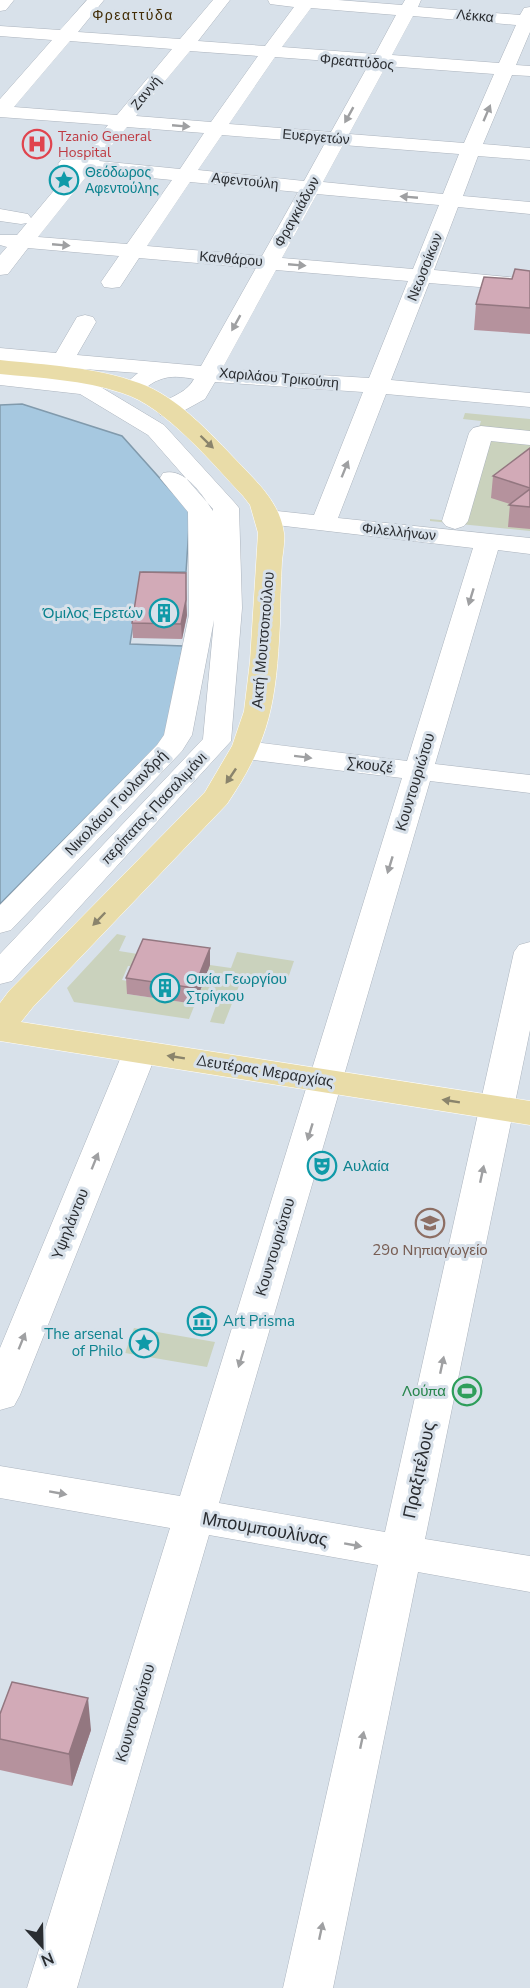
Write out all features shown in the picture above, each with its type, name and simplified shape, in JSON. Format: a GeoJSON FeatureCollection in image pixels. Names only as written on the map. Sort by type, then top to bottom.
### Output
{"type":"FeatureCollection","features":[{"type":"Feature","properties":{"kind":"main road","name":"Ακτή Μουτσοπούλου"},"geometry":{"type":"LineString","coordinates":[[0,367],[60,366],[93,378],[132,388],[168,410],[213,448],[262,504],[268,518],[271,552],[264,662],[258,711],[253,733],[245,750],[216,798],[21,999],[0,1028]]}},
{"type":"Feature","properties":{"kind":"main road","name":"Δευτέρας Μεραρχίας"},"geometry":{"type":"LineString","coordinates":[[0,1028],[513,1110]]}},
{"type":"Feature","properties":{"kind":"street"},"geometry":{"type":"LineString","coordinates":[[0,6],[6,0]]}},
{"type":"Feature","properties":{"kind":"street"},"geometry":{"type":"LineString","coordinates":[[0,111],[96,0]]}},
{"type":"Feature","properties":{"kind":"street","name":"Ζαννή"},"geometry":{"type":"LineString","coordinates":[[0,269],[8,242],[21,218],[122,122],[205,0]]}},
{"type":"Feature","properties":{"kind":"street","name":"Ζαννή"},"geometry":{"type":"LineString","coordinates":[[8,242],[77,165],[102,120],[222,0]]}},
{"type":"Feature","properties":{"kind":"street","name":"Λέκκα"},"geometry":{"type":"LineString","coordinates":[[276,0],[410,5],[529,18]]}},
{"type":"Feature","properties":{"kind":"street"},"geometry":{"type":"LineString","coordinates":[[112,282],[307,1]]}},
{"type":"Feature","properties":{"kind":"street","name":"Φραγκιάδων"},"geometry":{"type":"LineString","coordinates":[[168,410],[197,394],[410,5]]}},
{"type":"Feature","properties":{"kind":"street","name":"Νεωσοίκων"},"geometry":{"type":"LineString","coordinates":[[323,524],[471,149],[529,18]]}},
{"type":"Feature","properties":{"kind":"street","name":"Φρεαττύδος"},"geometry":{"type":"LineString","coordinates":[[0,31],[175,45],[199,50],[530,71]]}},
{"type":"Feature","properties":{"kind":"street","name":"Φρεαττύδος"},"geometry":{"type":"LineString","coordinates":[[504,71],[530,76]]}},
{"type":"Feature","properties":{"kind":"street","name":"Ευεργετών"},"geometry":{"type":"LineString","coordinates":[[0,111],[530,154]]}},
{"type":"Feature","properties":{"kind":"street","name":"Αφεντούλη"},"geometry":{"type":"LineString","coordinates":[[77,165],[530,208]]}},
{"type":"Feature","properties":{"kind":"street"},"geometry":{"type":"LineString","coordinates":[[0,215],[21,218]]}},
{"type":"Feature","properties":{"kind":"street","name":"Κανθάρου"},"geometry":{"type":"LineString","coordinates":[[8,242],[530,285]]}},
{"type":"Feature","properties":{"kind":"street"},"geometry":{"type":"LineString","coordinates":[[60,366],[85,322]]}},
{"type":"Feature","properties":{"kind":"street","name":"Χαριλάου Τρικούπη"},"geometry":{"type":"LineString","coordinates":[[0,355],[60,366],[208,372],[229,384],[377,390],[530,405]]}},
{"type":"Feature","properties":{"kind":"street"},"geometry":{"type":"LineString","coordinates":[[132,388],[150,375],[174,369]]}},
{"type":"Feature","properties":{"kind":"street","name":"περίπατος Πασαλιμάνι"},"geometry":{"type":"LineString","coordinates":[[0,378],[86,388],[156,430],[226,508],[229,608],[217,741],[0,974]]}},
{"type":"Feature","properties":{"kind":"street","name":"Νικολάου Γουλανδρή"},"geometry":{"type":"LineString","coordinates":[[0,392],[46,397],[71,404],[131,434],[141,442],[201,511],[203,581],[198,644],[174,742],[0,923]]}},
{"type":"Feature","properties":{"kind":"street"},"geometry":{"type":"LineString","coordinates":[[489,485],[458,514],[481,433],[527,450]]}},
{"type":"Feature","properties":{"kind":"street","name":"Φιλελλήνων"},"geometry":{"type":"LineString","coordinates":[[268,518],[530,546]]}},
{"type":"Feature","properties":{"kind":"street","name":"Κουντουριώτου"},"geometry":{"type":"LineString","coordinates":[[52,1988],[488,541]]}},
{"type":"Feature","properties":{"kind":"street","name":"Σκουζέ"},"geometry":{"type":"LineString","coordinates":[[245,750],[530,784]]}},
{"type":"Feature","properties":{"kind":"street","name":"Πραξιτέλους"},"geometry":{"type":"LineString","coordinates":[[308,1988],[402,1553],[513,1110],[530,952]]}},
{"type":"Feature","properties":{"kind":"street","name":"Υψηλάντου"},"geometry":{"type":"LineString","coordinates":[[0,1395],[140,1052]]}},
{"type":"Feature","properties":{"kind":"street","name":"Μπουμπουλίνας"},"geometry":{"type":"LineString","coordinates":[[0,1482],[530,1574]]}},
{"type":"Feature","properties":{"kind":"green space"},"geometry":{"type":"Polygon","coordinates":[[[465,413],[530,419],[530,531],[430,521],[430,519],[450,521],[481,421],[463,419],[465,413]]]}},
{"type":"Feature","properties":{"kind":"green space"},"geometry":{"type":"Polygon","coordinates":[[[117,934],[126,936],[119,951],[144,955],[139,967],[128,966],[122,980],[133,982],[127,994],[195,1004],[189,1019],[74,1002],[67,988],[117,934]]]}},
{"type":"Feature","properties":{"kind":"green space"},"geometry":{"type":"Polygon","coordinates":[[[237,952],[294,961],[286,984],[242,978],[224,1024],[210,1022],[220,995],[200,992],[210,965],[231,968],[237,952]]]}},
{"type":"Feature","properties":{"kind":"green space"},"geometry":{"type":"Polygon","coordinates":[[[134,1328],[215,1342],[207,1367],[125,1353],[134,1328]]]}},
{"type":"Feature","properties":{"kind":"water"},"geometry":{"type":"Polygon","coordinates":[[[22,404],[122,436],[190,512],[186,572],[143,572],[130,644],[183,646],[165,736],[0,904],[0,405],[22,404]]]}},
{"type":"Feature","properties":{"kind":"building"},"geometry":{"type":"Polygon","coordinates":[[[515,269],[530,271],[530,308],[476,304],[484,277],[512,279],[515,269]]]}},
{"type":"Feature","properties":{"kind":"building"},"geometry":{"type":"Polygon","coordinates":[[[530,448],[530,488],[493,476],[530,448]]]}},
{"type":"Feature","properties":{"kind":"building"},"geometry":{"type":"Polygon","coordinates":[[[530,489],[530,507],[509,505],[530,489]]]}},
{"type":"Feature","properties":{"kind":"building"},"geometry":{"type":"Polygon","coordinates":[[[140,572],[186,573],[186,600],[181,624],[132,623],[140,572]]]}},
{"type":"Feature","properties":{"kind":"building"},"geometry":{"type":"Polygon","coordinates":[[[143,939],[210,948],[194,988],[126,978],[143,939]]]}},
{"type":"Feature","properties":{"kind":"building"},"geometry":{"type":"Polygon","coordinates":[[[12,1682],[88,1698],[69,1754],[0,1739],[0,1714],[12,1682]]]}},
{"type":"Feature","properties":{"kind":"place","name":"Tzanio General Hospital"},"geometry":{"type":"Point","coordinates":[37,144]}},
{"type":"Feature","properties":{"kind":"place","name":"Θεόδωρος Αφεντούλης"},"geometry":{"type":"Point","coordinates":[64,180]}},
{"type":"Feature","properties":{"kind":"place","name":"Όμιλος Ερετών"},"geometry":{"type":"Point","coordinates":[164,613]}},
{"type":"Feature","properties":{"kind":"place","name":"Οικία Γεωργίου Στρίγκου"},"geometry":{"type":"Point","coordinates":[165,988]}},
{"type":"Feature","properties":{"kind":"place","name":"Αυλαία"},"geometry":{"type":"Point","coordinates":[322,1166]}},
{"type":"Feature","properties":{"kind":"place","name":"29ο Νηπιαγωγείο"},"geometry":{"type":"Point","coordinates":[430,1223]}},
{"type":"Feature","properties":{"kind":"place","name":"Art Prisma"},"geometry":{"type":"Point","coordinates":[202,1321]}},
{"type":"Feature","properties":{"kind":"place","name":"The arsenal of Philo"},"geometry":{"type":"Point","coordinates":[144,1343]}},
{"type":"Feature","properties":{"kind":"place","name":"Λούπα"},"geometry":{"type":"Point","coordinates":[467,1391]}},
{"type":"Feature","properties":{"kind":"district","name":"Φρεαττύδα"},"geometry":{"type":"Point","coordinates":[133,15]}}]}
